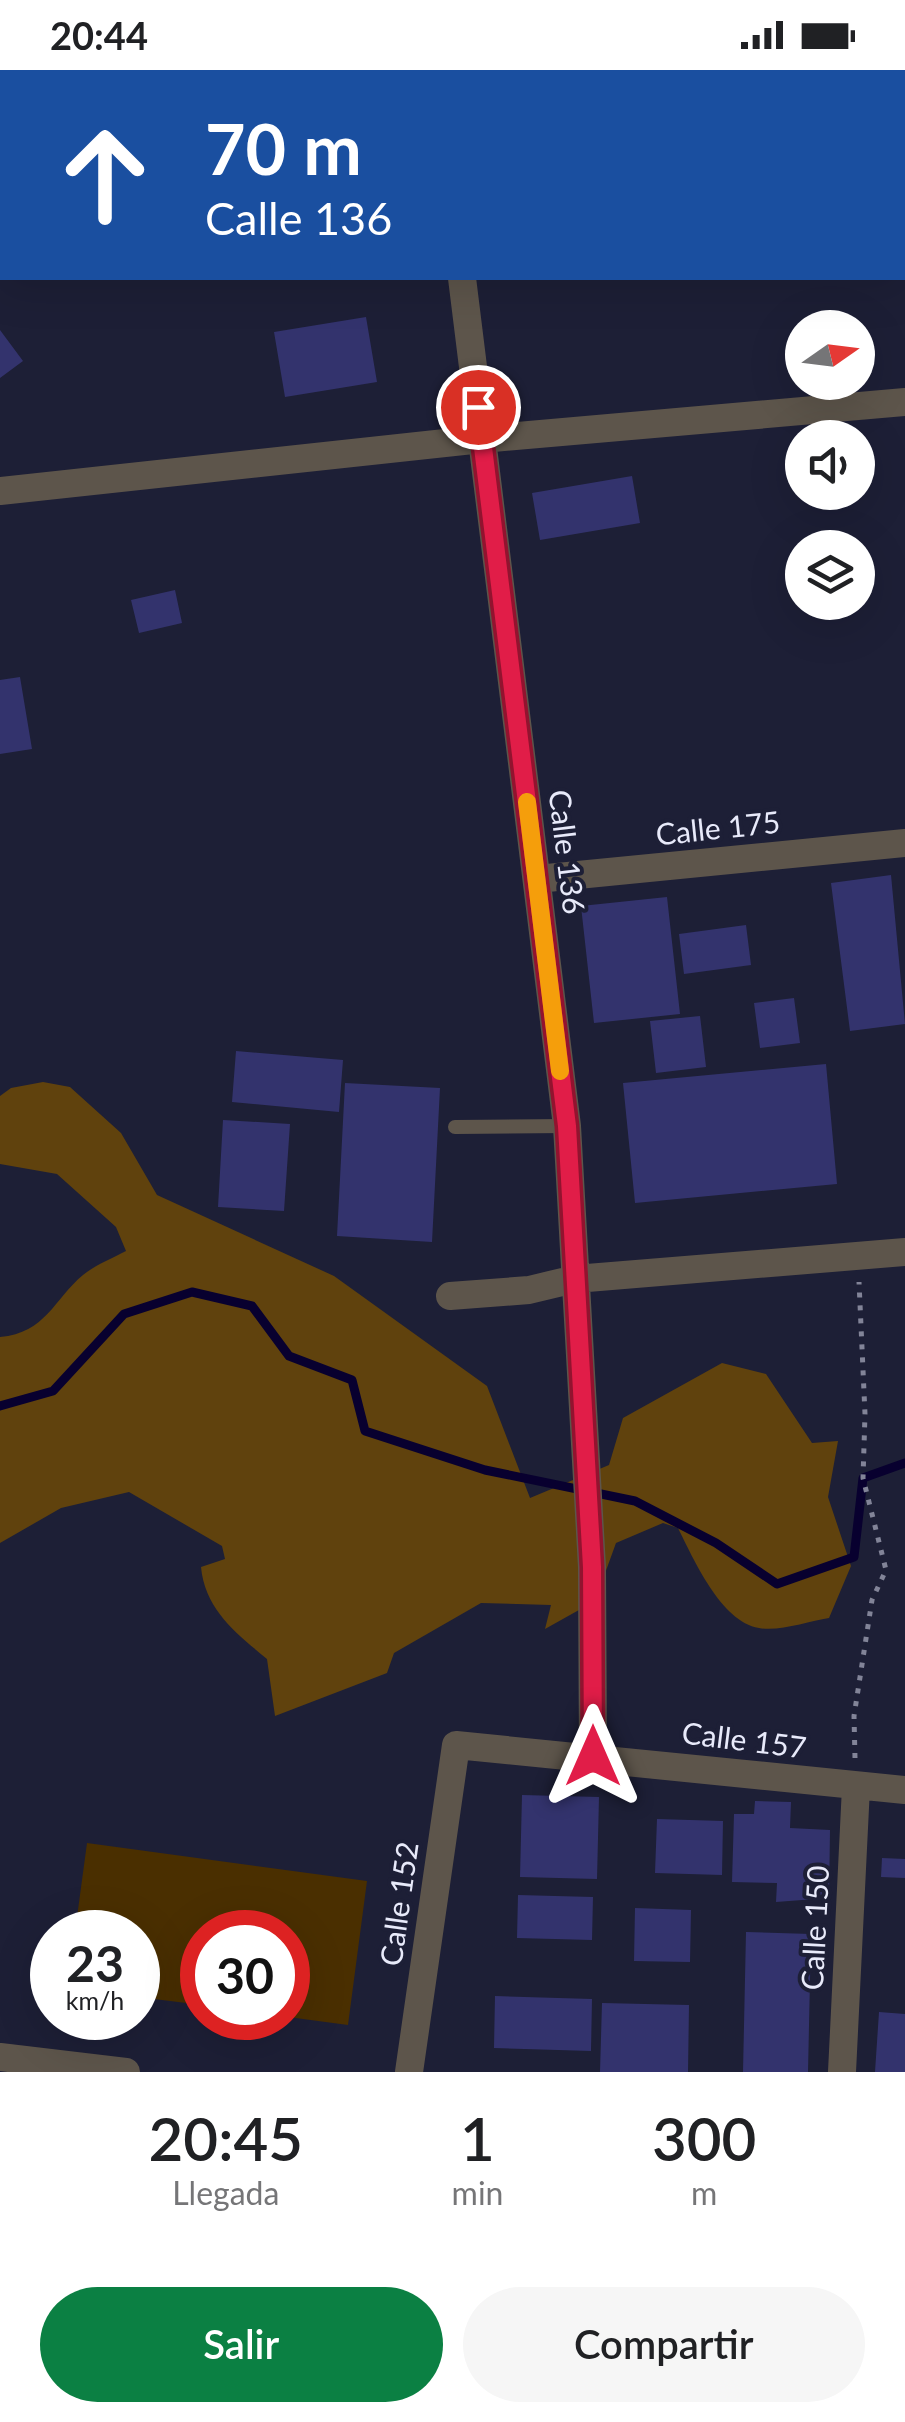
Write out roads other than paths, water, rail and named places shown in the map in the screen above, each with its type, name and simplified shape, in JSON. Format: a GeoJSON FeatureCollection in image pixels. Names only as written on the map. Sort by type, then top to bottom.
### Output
{"type":"FeatureCollection","features":[{"type":"Feature","properties":{"kind":"street","name":"Calle 136"},"geometry":{"type":"LineString","coordinates":[[462,280],[567,1126],[592,1567],[593,1756]]}},
{"type":"Feature","properties":{"kind":"street"},"geometry":{"type":"LineString","coordinates":[[0,492],[482,440],[905,402]]}},
{"type":"Feature","properties":{"kind":"street","name":"Calle 175"},"geometry":{"type":"LineString","coordinates":[[536,879],[905,843]]}},
{"type":"Feature","properties":{"kind":"street"},"geometry":{"type":"LineString","coordinates":[[450,1296],[529,1290],[576,1279],[858,1259],[905,1252]]}},
{"type":"Feature","properties":{"kind":"street","name":"Calle 157"},"geometry":{"type":"LineString","coordinates":[[456,1745],[905,1790]]}},
{"type":"Feature","properties":{"kind":"street","name":"Calle 152"},"geometry":{"type":"LineString","coordinates":[[410,2072],[456,1745]]}},
{"type":"Feature","properties":{"kind":"street","name":"Calle 150"},"geometry":{"type":"LineString","coordinates":[[842,2072],[856,1786]]}},
{"type":"Feature","properties":{"kind":"street"},"geometry":{"type":"LineString","coordinates":[[0,2057],[126,2072]]}},
{"type":"Feature","properties":{"kind":"lane"},"geometry":{"type":"LineString","coordinates":[[456,1127],[567,1126]]}},
{"type":"Feature","properties":{"kind":"waterway"},"geometry":{"type":"LineString","coordinates":[[0,1406],[53,1391],[124,1314],[192,1292],[252,1306],[289,1356],[352,1380],[365,1431],[485,1470],[635,1501],[716,1543],[777,1584],[854,1557],[863,1478],[905,1463]]}}]}
